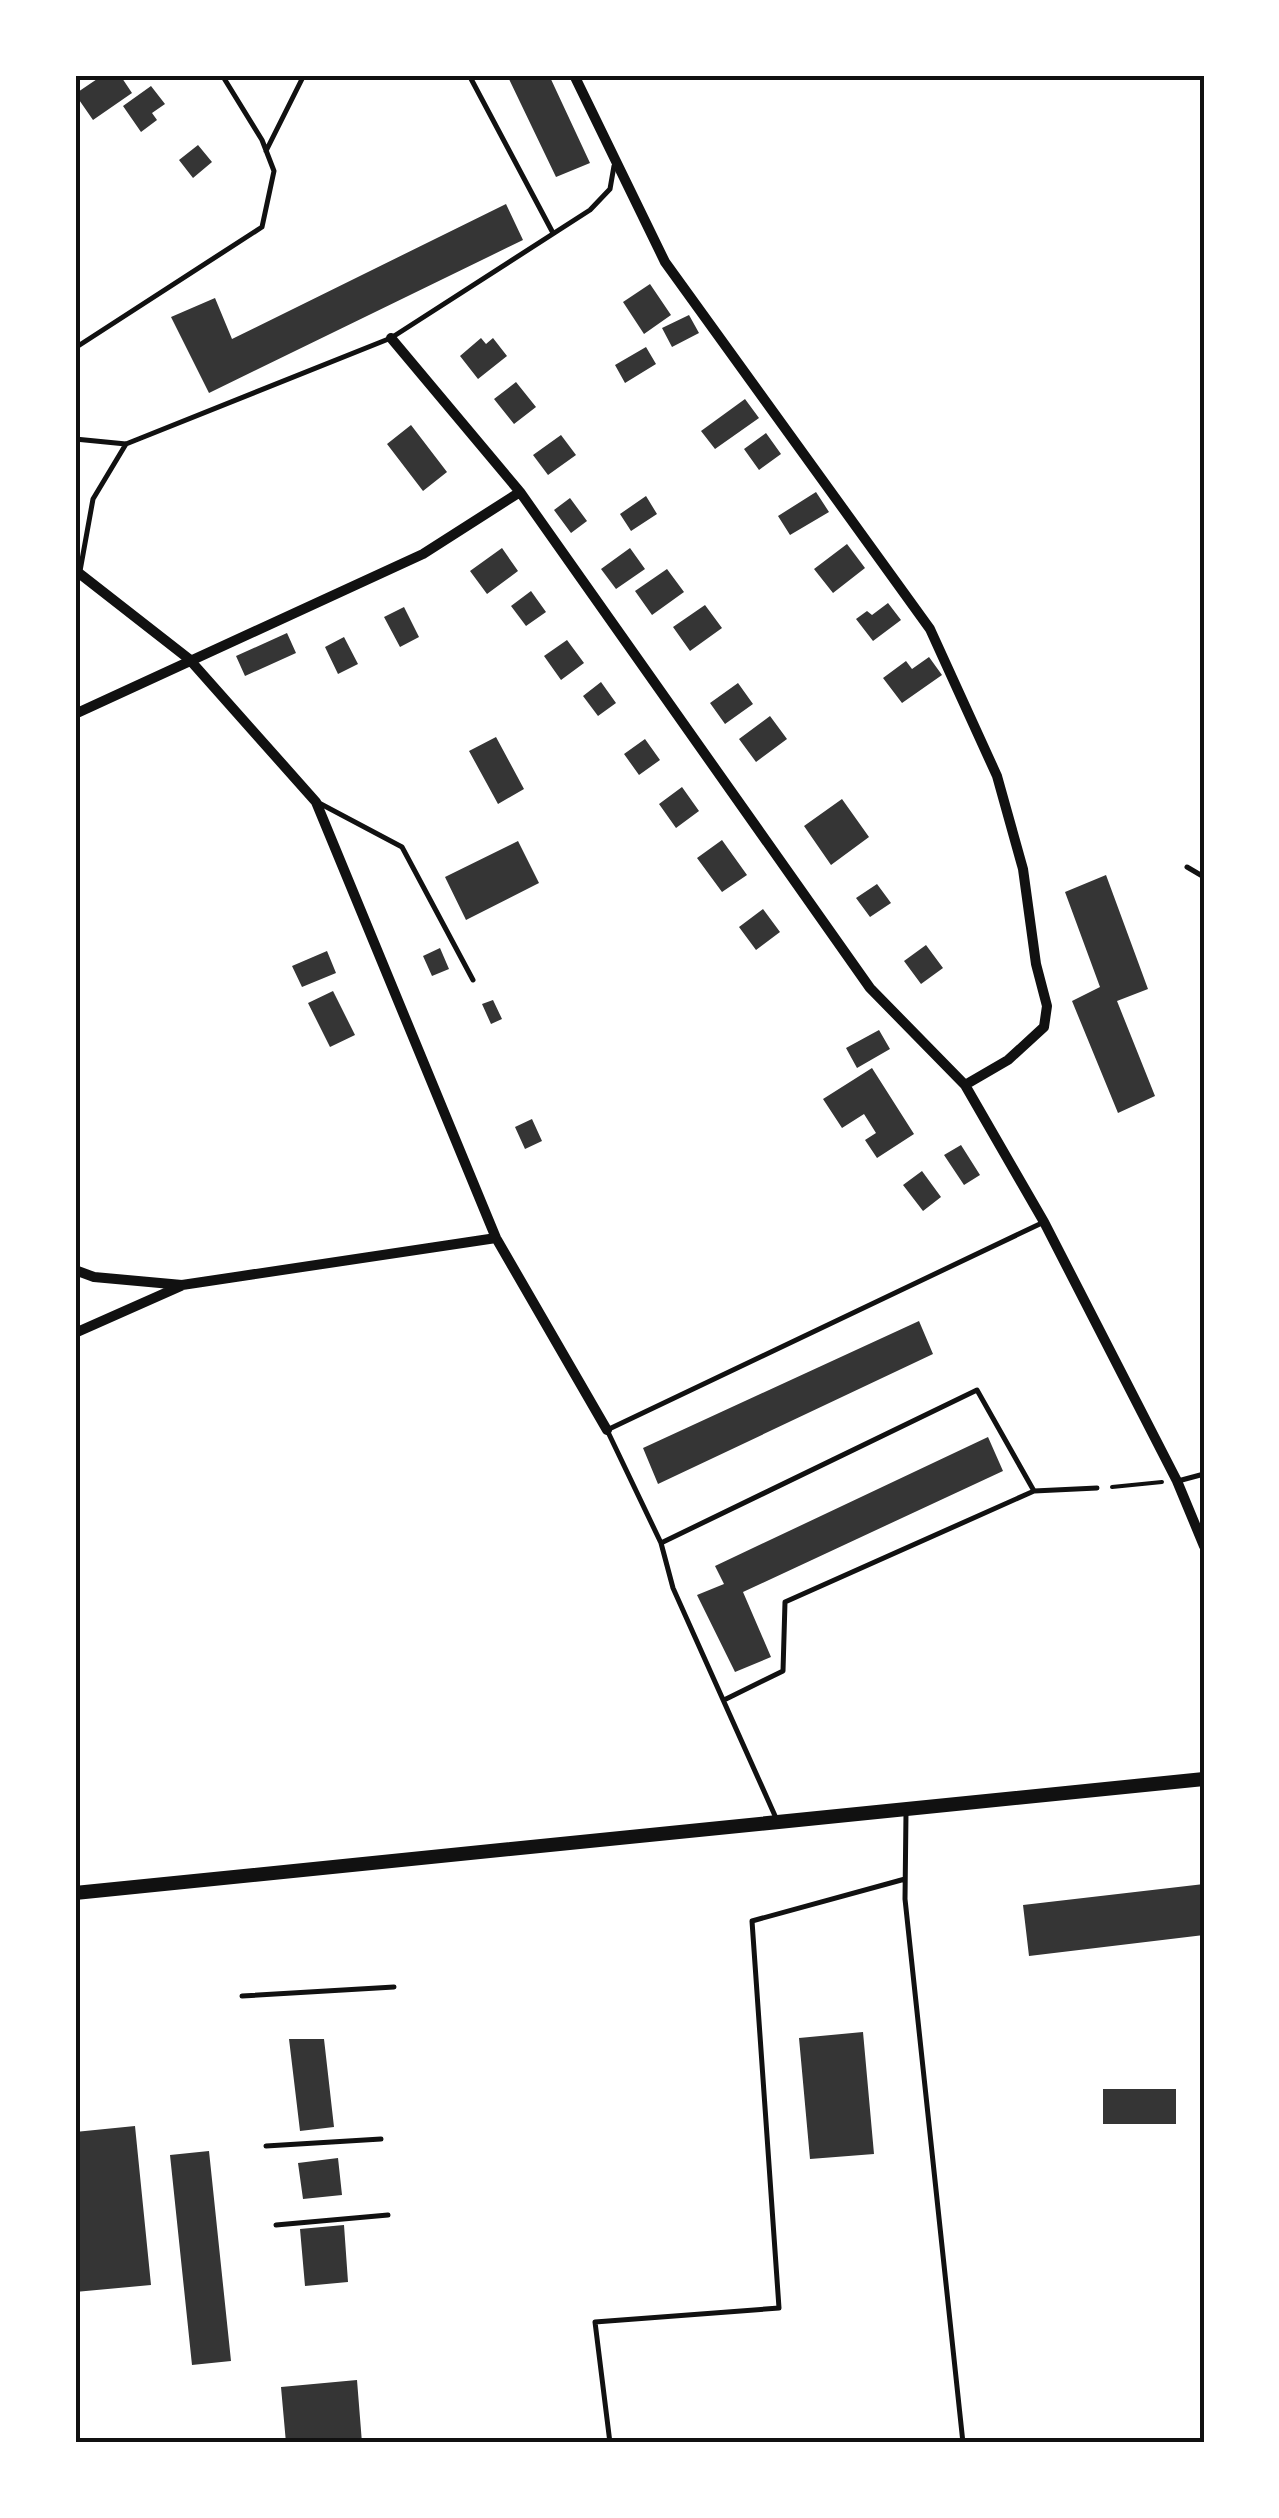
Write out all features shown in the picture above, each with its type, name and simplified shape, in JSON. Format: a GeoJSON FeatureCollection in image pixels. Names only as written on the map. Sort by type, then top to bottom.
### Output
{"type":"FeatureCollection","features":[{"type":"Feature","properties":{"kind":"main road"},"geometry":{"type":"LineString","coordinates":[[75,1893],[1204,1779]]}},
{"type":"Feature","properties":{"kind":"street"},"geometry":{"type":"LineString","coordinates":[[574,75],[665,262],[930,629],[997,776],[1023,868],[1036,964],[1047,1006],[1044,1027],[1008,1060],[965,1086]]}},
{"type":"Feature","properties":{"kind":"street"},"geometry":{"type":"LineString","coordinates":[[391,338],[520,492],[870,988],[965,1086],[1044,1222],[1177,1481],[1204,1546]]}},
{"type":"Feature","properties":{"kind":"street"},"geometry":{"type":"LineString","coordinates":[[75,714],[424,554],[520,492]]}},
{"type":"Feature","properties":{"kind":"street"},"geometry":{"type":"LineString","coordinates":[[77,571],[189,659],[316,802],[496,1238],[607,1430]]}},
{"type":"Feature","properties":{"kind":"street"},"geometry":{"type":"LineString","coordinates":[[75,1270],[94,1278],[182,1285],[496,1238]]}},
{"type":"Feature","properties":{"kind":"street"},"geometry":{"type":"LineString","coordinates":[[75,1333],[182,1285]]}},
{"type":"Feature","properties":{"kind":"lane"},"geometry":{"type":"LineString","coordinates":[[75,348],[262,227],[274,171],[222,75]]}},
{"type":"Feature","properties":{"kind":"lane"},"geometry":{"type":"LineString","coordinates":[[266,151],[304,75]]}},
{"type":"Feature","properties":{"kind":"lane"},"geometry":{"type":"LineString","coordinates":[[469,75],[553,233]]}},
{"type":"Feature","properties":{"kind":"lane"},"geometry":{"type":"LineString","coordinates":[[75,439],[126,444],[391,338],[590,210],[610,189],[614,163]]}},
{"type":"Feature","properties":{"kind":"lane"},"geometry":{"type":"LineString","coordinates":[[77,571],[93,499],[126,444]]}},
{"type":"Feature","properties":{"kind":"lane"},"geometry":{"type":"LineString","coordinates":[[316,802],[402,847],[473,980]]}},
{"type":"Feature","properties":{"kind":"lane"},"geometry":{"type":"LineString","coordinates":[[1188,867],[1204,877]]}},
{"type":"Feature","properties":{"kind":"lane"},"geometry":{"type":"LineString","coordinates":[[778,1823],[673,1588],[660,1543],[607,1430],[1044,1222]]}},
{"type":"Feature","properties":{"kind":"lane"},"geometry":{"type":"LineString","coordinates":[[660,1543],[976,1390],[1034,1491]]}},
{"type":"Feature","properties":{"kind":"lane"},"geometry":{"type":"LineString","coordinates":[[1177,1481],[1204,1474]]}},
{"type":"Feature","properties":{"kind":"lane"},"geometry":{"type":"LineString","coordinates":[[724,1701],[782,1670],[784,1602],[1034,1491],[1096,1488]]}},
{"type":"Feature","properties":{"kind":"lane"},"geometry":{"type":"LineString","coordinates":[[906,1810],[904,1899],[963,2443]]}},
{"type":"Feature","properties":{"kind":"lane"},"geometry":{"type":"LineString","coordinates":[[610,2443],[595,2322],[779,2308],[752,1920],[905,1879]]}},
{"type":"Feature","properties":{"kind":"lane"},"geometry":{"type":"LineString","coordinates":[[242,1996],[394,1987]]}},
{"type":"Feature","properties":{"kind":"lane"},"geometry":{"type":"LineString","coordinates":[[266,2146],[381,2139]]}},
{"type":"Feature","properties":{"kind":"lane"},"geometry":{"type":"LineString","coordinates":[[276,2226],[388,2215]]}},
{"type":"Feature","properties":{"kind":"path"},"geometry":{"type":"LineString","coordinates":[[1096,1488],[1177,1481]]}},
{"type":"Feature","properties":{"kind":"building"},"geometry":{"type":"Polygon","coordinates":[[[103,75],[120,75],[132,93],[93,120],[75,94],[103,75]]]}},
{"type":"Feature","properties":{"kind":"building"},"geometry":{"type":"Polygon","coordinates":[[[507,75],[549,75],[590,163],[556,177],[507,75]]]}},
{"type":"Feature","properties":{"kind":"building"},"geometry":{"type":"Polygon","coordinates":[[[151,86],[165,104],[152,113],[157,120],[141,132],[123,106],[151,86]]]}},
{"type":"Feature","properties":{"kind":"building"},"geometry":{"type":"Polygon","coordinates":[[[198,145],[212,162],[193,178],[179,160],[198,145]]]}},
{"type":"Feature","properties":{"kind":"building"},"geometry":{"type":"Polygon","coordinates":[[[506,204],[523,240],[209,393],[171,317],[215,298],[232,339],[506,204]]]}},
{"type":"Feature","properties":{"kind":"building"},"geometry":{"type":"Polygon","coordinates":[[[650,284],[671,315],[644,334],[623,302],[650,284]]]}},
{"type":"Feature","properties":{"kind":"building"},"geometry":{"type":"Polygon","coordinates":[[[689,315],[699,333],[672,347],[662,328],[689,315]]]}},
{"type":"Feature","properties":{"kind":"building"},"geometry":{"type":"Polygon","coordinates":[[[481,338],[486,344],[493,338],[507,356],[478,379],[460,356],[481,338]]]}},
{"type":"Feature","properties":{"kind":"building"},"geometry":{"type":"Polygon","coordinates":[[[646,347],[656,364],[625,383],[615,365],[646,347]]]}},
{"type":"Feature","properties":{"kind":"building"},"geometry":{"type":"Polygon","coordinates":[[[516,382],[536,407],[514,424],[494,399],[516,382]]]}},
{"type":"Feature","properties":{"kind":"building"},"geometry":{"type":"Polygon","coordinates":[[[745,399],[759,418],[715,449],[701,431],[745,399]]]}},
{"type":"Feature","properties":{"kind":"building"},"geometry":{"type":"Polygon","coordinates":[[[411,425],[447,472],[423,491],[387,444],[411,425]]]}},
{"type":"Feature","properties":{"kind":"building"},"geometry":{"type":"Polygon","coordinates":[[[766,433],[781,454],[759,470],[744,449],[766,433]]]}},
{"type":"Feature","properties":{"kind":"building"},"geometry":{"type":"Polygon","coordinates":[[[561,435],[576,455],[548,475],[533,455],[561,435]]]}},
{"type":"Feature","properties":{"kind":"building"},"geometry":{"type":"Polygon","coordinates":[[[816,492],[829,512],[790,535],[778,516],[816,492]]]}},
{"type":"Feature","properties":{"kind":"building"},"geometry":{"type":"Polygon","coordinates":[[[646,496],[657,514],[631,531],[620,514],[646,496]]]}},
{"type":"Feature","properties":{"kind":"building"},"geometry":{"type":"Polygon","coordinates":[[[570,498],[587,521],[571,533],[554,510],[570,498]]]}},
{"type":"Feature","properties":{"kind":"building"},"geometry":{"type":"Polygon","coordinates":[[[847,544],[865,568],[833,593],[814,569],[847,544]]]}},
{"type":"Feature","properties":{"kind":"building"},"geometry":{"type":"Polygon","coordinates":[[[502,548],[518,571],[487,594],[470,571],[502,548]]]}},
{"type":"Feature","properties":{"kind":"building"},"geometry":{"type":"Polygon","coordinates":[[[630,548],[645,569],[616,589],[601,569],[630,548]]]}},
{"type":"Feature","properties":{"kind":"building"},"geometry":{"type":"Polygon","coordinates":[[[667,569],[684,592],[652,615],[635,591],[667,569]]]}},
{"type":"Feature","properties":{"kind":"building"},"geometry":{"type":"Polygon","coordinates":[[[531,591],[546,612],[526,626],[511,606],[531,591]]]}},
{"type":"Feature","properties":{"kind":"building"},"geometry":{"type":"Polygon","coordinates":[[[888,603],[901,620],[873,641],[856,619],[867,611],[872,615],[888,603]]]}},
{"type":"Feature","properties":{"kind":"building"},"geometry":{"type":"Polygon","coordinates":[[[705,605],[722,628],[690,651],[673,627],[705,605]]]}},
{"type":"Feature","properties":{"kind":"building"},"geometry":{"type":"Polygon","coordinates":[[[404,607],[419,637],[400,647],[384,617],[404,607]]]}},
{"type":"Feature","properties":{"kind":"building"},"geometry":{"type":"Polygon","coordinates":[[[287,633],[296,653],[245,676],[236,656],[287,633]]]}},
{"type":"Feature","properties":{"kind":"building"},"geometry":{"type":"Polygon","coordinates":[[[344,637],[358,664],[338,674],[325,647],[344,637]]]}},
{"type":"Feature","properties":{"kind":"building"},"geometry":{"type":"Polygon","coordinates":[[[567,640],[584,663],[561,680],[544,656],[567,640]]]}},
{"type":"Feature","properties":{"kind":"building"},"geometry":{"type":"Polygon","coordinates":[[[929,657],[942,675],[902,703],[883,678],[906,661],[912,669],[929,657]]]}},
{"type":"Feature","properties":{"kind":"building"},"geometry":{"type":"Polygon","coordinates":[[[601,682],[616,703],[598,716],[583,696],[601,682]]]}},
{"type":"Feature","properties":{"kind":"building"},"geometry":{"type":"Polygon","coordinates":[[[738,683],[753,704],[725,724],[710,703],[738,683]]]}},
{"type":"Feature","properties":{"kind":"building"},"geometry":{"type":"Polygon","coordinates":[[[770,716],[787,739],[756,762],[739,739],[770,716]]]}},
{"type":"Feature","properties":{"kind":"building"},"geometry":{"type":"Polygon","coordinates":[[[496,737],[524,789],[498,804],[469,751],[496,737]]]}},
{"type":"Feature","properties":{"kind":"building"},"geometry":{"type":"Polygon","coordinates":[[[645,739],[660,760],[639,775],[624,754],[645,739]]]}},
{"type":"Feature","properties":{"kind":"building"},"geometry":{"type":"Polygon","coordinates":[[[682,787],[699,811],[676,828],[659,804],[682,787]]]}},
{"type":"Feature","properties":{"kind":"building"},"geometry":{"type":"Polygon","coordinates":[[[842,799],[869,837],[831,865],[804,826],[842,799]]]}},
{"type":"Feature","properties":{"kind":"building"},"geometry":{"type":"Polygon","coordinates":[[[722,840],[747,875],[722,892],[697,858],[722,840]]]}},
{"type":"Feature","properties":{"kind":"building"},"geometry":{"type":"Polygon","coordinates":[[[518,841],[539,883],[466,920],[445,877],[518,841]]]}},
{"type":"Feature","properties":{"kind":"building"},"geometry":{"type":"Polygon","coordinates":[[[1106,875],[1148,989],[1117,1001],[1155,1096],[1118,1113],[1072,1001],[1100,987],[1065,892],[1106,875]]]}},
{"type":"Feature","properties":{"kind":"building"},"geometry":{"type":"Polygon","coordinates":[[[877,884],[891,903],[870,917],[856,898],[877,884]]]}},
{"type":"Feature","properties":{"kind":"building"},"geometry":{"type":"Polygon","coordinates":[[[763,909],[780,932],[756,950],[739,927],[763,909]]]}},
{"type":"Feature","properties":{"kind":"building"},"geometry":{"type":"Polygon","coordinates":[[[926,945],[943,968],[921,984],[904,961],[926,945]]]}},
{"type":"Feature","properties":{"kind":"building"},"geometry":{"type":"Polygon","coordinates":[[[440,948],[449,969],[432,976],[423,956],[440,948]]]}},
{"type":"Feature","properties":{"kind":"building"},"geometry":{"type":"Polygon","coordinates":[[[327,951],[336,973],[302,987],[292,966],[327,951]]]}},
{"type":"Feature","properties":{"kind":"building"},"geometry":{"type":"Polygon","coordinates":[[[333,991],[355,1035],[330,1047],[308,1003],[333,991]]]}},
{"type":"Feature","properties":{"kind":"building"},"geometry":{"type":"Polygon","coordinates":[[[493,1000],[502,1019],[491,1024],[482,1004],[493,1000]]]}},
{"type":"Feature","properties":{"kind":"building"},"geometry":{"type":"Polygon","coordinates":[[[879,1030],[890,1049],[857,1068],[846,1048],[879,1030]]]}},
{"type":"Feature","properties":{"kind":"building"},"geometry":{"type":"Polygon","coordinates":[[[872,1068],[914,1134],[877,1158],[865,1140],[876,1133],[864,1114],[842,1128],[823,1099],[872,1068]]]}},
{"type":"Feature","properties":{"kind":"building"},"geometry":{"type":"Polygon","coordinates":[[[532,1119],[542,1141],[525,1149],[515,1127],[532,1119]]]}},
{"type":"Feature","properties":{"kind":"building"},"geometry":{"type":"Polygon","coordinates":[[[961,1145],[980,1175],[964,1185],[944,1155],[961,1145]]]}},
{"type":"Feature","properties":{"kind":"building"},"geometry":{"type":"Polygon","coordinates":[[[922,1171],[941,1197],[923,1211],[903,1185],[922,1171]]]}},
{"type":"Feature","properties":{"kind":"building"},"geometry":{"type":"Polygon","coordinates":[[[919,1321],[933,1354],[658,1484],[643,1448],[919,1321]]]}},
{"type":"Feature","properties":{"kind":"building"},"geometry":{"type":"Polygon","coordinates":[[[988,1437],[1003,1471],[743,1592],[771,1657],[735,1672],[697,1595],[724,1584],[715,1566],[988,1437]]]}},
{"type":"Feature","properties":{"kind":"building"},"geometry":{"type":"Polygon","coordinates":[[[1204,1884],[1204,1935],[1029,1956],[1023,1905],[1204,1884]]]}},
{"type":"Feature","properties":{"kind":"building"},"geometry":{"type":"Polygon","coordinates":[[[863,2032],[874,2154],[810,2159],[799,2038],[863,2032]]]}},
{"type":"Feature","properties":{"kind":"building"},"geometry":{"type":"Polygon","coordinates":[[[289,2039],[324,2039],[334,2127],[300,2131],[289,2039]]]}},
{"type":"Feature","properties":{"kind":"building"},"geometry":{"type":"Polygon","coordinates":[[[1103,2089],[1176,2089],[1176,2124],[1103,2124],[1103,2089]]]}},
{"type":"Feature","properties":{"kind":"building"},"geometry":{"type":"Polygon","coordinates":[[[135,2126],[151,2285],[75,2292],[75,2132],[135,2126]]]}},
{"type":"Feature","properties":{"kind":"building"},"geometry":{"type":"Polygon","coordinates":[[[209,2151],[231,2361],[192,2365],[170,2155],[209,2151]]]}},
{"type":"Feature","properties":{"kind":"building"},"geometry":{"type":"Polygon","coordinates":[[[338,2158],[342,2195],[303,2199],[298,2163],[338,2158]]]}},
{"type":"Feature","properties":{"kind":"building"},"geometry":{"type":"Polygon","coordinates":[[[344,2225],[348,2282],[305,2286],[300,2229],[344,2225]]]}},
{"type":"Feature","properties":{"kind":"building"},"geometry":{"type":"Polygon","coordinates":[[[357,2380],[362,2443],[286,2443],[281,2387],[357,2380]]]}}]}
